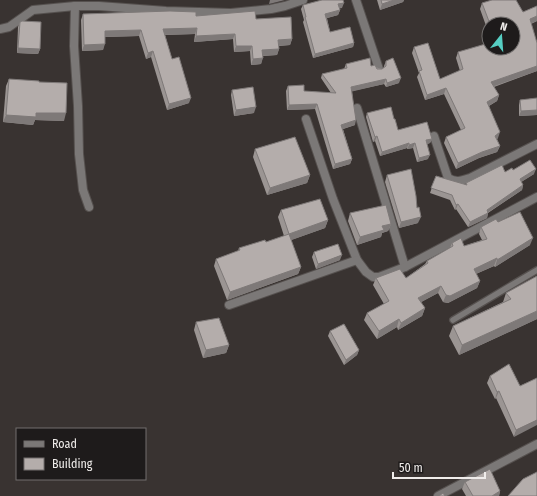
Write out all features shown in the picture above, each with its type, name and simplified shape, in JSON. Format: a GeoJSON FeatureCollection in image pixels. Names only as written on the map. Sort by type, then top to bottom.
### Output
{"type":"FeatureCollection","features":[{"type":"Feature","properties":{"kind":"street"},"geometry":{"type":"LineString","coordinates":[[0,29],[9,27],[33,10],[75,6],[99,6],[166,11],[231,13],[285,6],[303,0]]}},
{"type":"Feature","properties":{"kind":"street"},"geometry":{"type":"LineString","coordinates":[[356,0],[379,69]]}},
{"type":"Feature","properties":{"kind":"street"},"geometry":{"type":"LineString","coordinates":[[75,6],[74,46],[78,106],[79,154],[83,190],[89,207]]}},
{"type":"Feature","properties":{"kind":"street"},"geometry":{"type":"LineString","coordinates":[[357,108],[405,267]]}},
{"type":"Feature","properties":{"kind":"street"},"geometry":{"type":"LineString","coordinates":[[306,119],[333,200],[357,260],[366,272],[373,277],[379,277],[405,267],[537,197]]}},
{"type":"Feature","properties":{"kind":"street"},"geometry":{"type":"LineString","coordinates":[[434,136],[448,178],[452,181],[458,182],[470,178],[537,144]]}},
{"type":"Feature","properties":{"kind":"street"},"geometry":{"type":"LineString","coordinates":[[229,305],[357,260]]}},
{"type":"Feature","properties":{"kind":"street"},"geometry":{"type":"LineString","coordinates":[[438,496],[537,444]]}},
{"type":"Feature","properties":{"kind":"lane"},"geometry":{"type":"LineString","coordinates":[[453,320],[537,270]]}},
{"type":"Feature","properties":{"kind":"building"},"geometry":{"type":"Polygon","coordinates":[[[322,0],[343,0],[344,3],[338,4],[340,10],[325,14],[330,32],[350,27],[354,43],[315,54],[303,5],[322,0]]]}},
{"type":"Feature","properties":{"kind":"building"},"geometry":{"type":"Polygon","coordinates":[[[381,0],[394,0],[382,4],[381,0]]]}},
{"type":"Feature","properties":{"kind":"building"},"geometry":{"type":"Polygon","coordinates":[[[492,0],[516,0],[523,12],[537,6],[537,16],[530,19],[537,43],[537,66],[491,82],[499,95],[487,102],[500,132],[495,136],[500,146],[458,163],[446,137],[465,128],[446,88],[427,95],[419,71],[422,70],[414,47],[428,43],[440,79],[463,69],[458,52],[481,45],[481,56],[521,56],[521,16],[487,16],[482,3],[492,0]]]}},
{"type":"Feature","properties":{"kind":"building"},"geometry":{"type":"Polygon","coordinates":[[[170,11],[196,12],[196,16],[255,11],[256,19],[291,17],[292,39],[278,40],[279,49],[262,50],[263,58],[253,59],[252,46],[236,46],[235,34],[196,36],[197,28],[163,29],[172,59],[179,57],[191,98],[169,104],[153,51],[148,53],[141,30],[105,31],[105,44],[84,45],[83,14],[170,11]]]}},
{"type":"Feature","properties":{"kind":"building"},"geometry":{"type":"Polygon","coordinates":[[[20,22],[41,22],[40,49],[18,48],[20,22]]]}},
{"type":"Feature","properties":{"kind":"building"},"geometry":{"type":"Polygon","coordinates":[[[370,58],[371,66],[375,65],[377,69],[382,69],[386,66],[386,61],[393,58],[401,78],[387,83],[386,79],[351,87],[356,120],[341,125],[352,159],[335,164],[317,104],[289,105],[288,86],[304,85],[304,91],[336,93],[322,74],[347,68],[346,64],[370,58]]]}},
{"type":"Feature","properties":{"kind":"building"},"geometry":{"type":"Polygon","coordinates":[[[9,79],[67,83],[66,113],[36,113],[36,117],[6,115],[9,79]]]}},
{"type":"Feature","properties":{"kind":"building"},"geometry":{"type":"Polygon","coordinates":[[[253,87],[256,107],[236,110],[232,90],[253,87]]]}},
{"type":"Feature","properties":{"kind":"building"},"geometry":{"type":"Polygon","coordinates":[[[537,98],[537,110],[521,111],[520,100],[537,98]]]}},
{"type":"Feature","properties":{"kind":"building"},"geometry":{"type":"Polygon","coordinates":[[[391,107],[398,130],[427,122],[432,139],[426,140],[430,155],[419,158],[415,143],[409,145],[409,143],[382,152],[367,113],[391,107]]]}},
{"type":"Feature","properties":{"kind":"building"},"geometry":{"type":"Polygon","coordinates":[[[295,137],[310,175],[270,188],[255,149],[295,137]]]}},
{"type":"Feature","properties":{"kind":"building"},"geometry":{"type":"Polygon","coordinates":[[[530,160],[536,169],[520,179],[523,185],[487,210],[488,213],[470,222],[458,204],[456,205],[452,195],[431,188],[436,176],[467,185],[466,183],[502,165],[505,172],[512,168],[513,170],[530,160]]]}},
{"type":"Feature","properties":{"kind":"building"},"geometry":{"type":"Polygon","coordinates":[[[411,169],[417,208],[419,207],[421,217],[401,222],[387,175],[411,169]]]}},
{"type":"Feature","properties":{"kind":"building"},"geometry":{"type":"Polygon","coordinates":[[[320,199],[328,220],[289,234],[281,210],[320,199]]]}},
{"type":"Feature","properties":{"kind":"building"},"geometry":{"type":"Polygon","coordinates":[[[386,205],[391,224],[382,226],[384,230],[360,237],[350,213],[386,205]]]}},
{"type":"Feature","properties":{"kind":"building"},"geometry":{"type":"Polygon","coordinates":[[[520,212],[533,238],[497,260],[497,258],[474,269],[480,281],[450,296],[446,295],[441,286],[418,298],[425,308],[401,323],[399,319],[379,331],[367,313],[389,301],[376,278],[400,269],[406,278],[428,263],[427,261],[453,246],[452,243],[461,238],[464,246],[487,239],[481,227],[496,219],[498,222],[520,212]]]}},
{"type":"Feature","properties":{"kind":"building"},"geometry":{"type":"Polygon","coordinates":[[[289,234],[301,267],[230,292],[216,259],[240,250],[239,248],[265,240],[266,242],[289,234]]]}},
{"type":"Feature","properties":{"kind":"building"},"geometry":{"type":"Polygon","coordinates":[[[338,244],[342,255],[318,264],[314,252],[338,244]]]}},
{"type":"Feature","properties":{"kind":"building"},"geometry":{"type":"Polygon","coordinates":[[[537,276],[537,311],[462,345],[453,326],[511,299],[506,293],[537,276]]]}},
{"type":"Feature","properties":{"kind":"building"},"geometry":{"type":"Polygon","coordinates":[[[219,318],[229,345],[206,350],[196,322],[219,318]]]}},
{"type":"Feature","properties":{"kind":"building"},"geometry":{"type":"Polygon","coordinates":[[[344,324],[359,350],[346,360],[330,331],[344,324]]]}},
{"type":"Feature","properties":{"kind":"building"},"geometry":{"type":"Polygon","coordinates":[[[509,364],[520,386],[537,378],[537,420],[516,430],[499,391],[497,392],[490,376],[509,364]]]}},
{"type":"Feature","properties":{"kind":"building"},"geometry":{"type":"Polygon","coordinates":[[[490,469],[500,491],[492,496],[473,496],[465,482],[490,469]]]}},
{"type":"Feature","properties":{"kind":"building"},"geometry":{"type":"Polygon","coordinates":[[[537,472],[537,496],[508,496],[523,479],[537,472]]]}}]}
